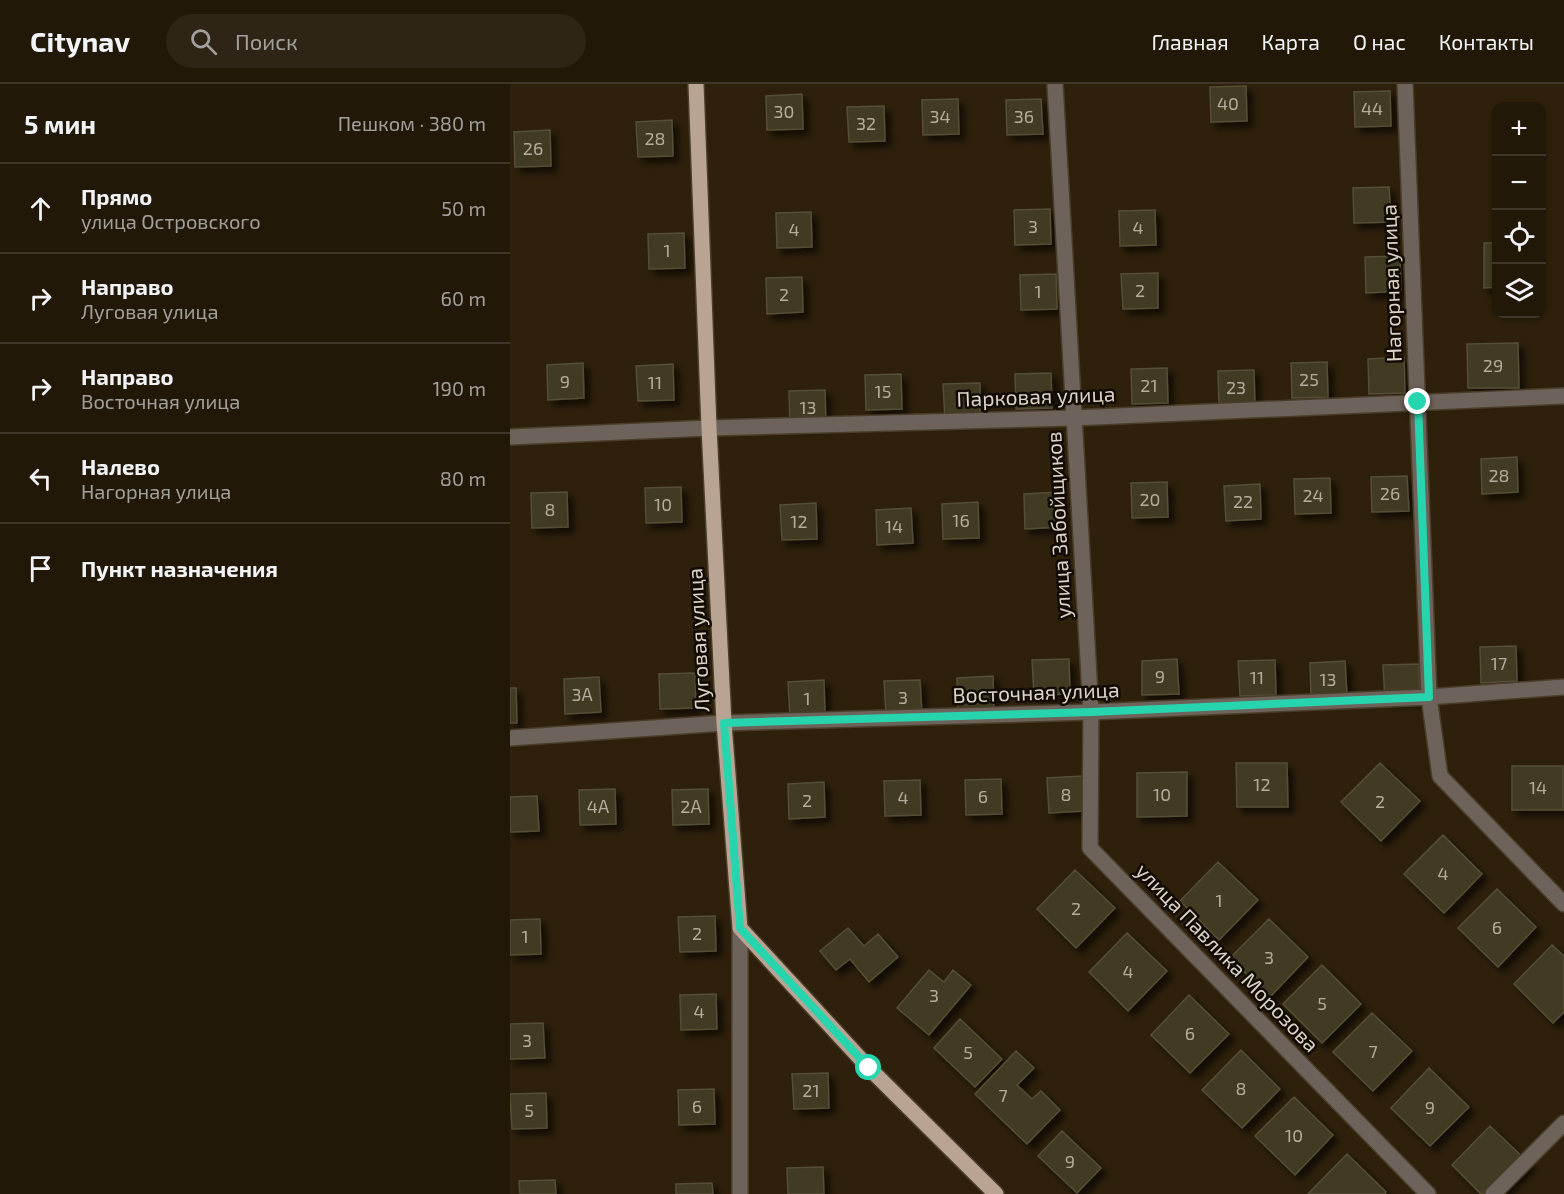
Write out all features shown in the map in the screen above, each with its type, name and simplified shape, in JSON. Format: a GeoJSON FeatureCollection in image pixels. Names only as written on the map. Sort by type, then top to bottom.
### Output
{"type":"FeatureCollection","features":[{"type":"Feature","properties":{"kind":"main road","name":"Луговая улица"},"geometry":{"type":"LineString","coordinates":[[696,84],[709,428],[724,723],[740,928]]}},
{"type":"Feature","properties":{"kind":"main road"},"geometry":{"type":"LineString","coordinates":[[740,928],[869,1068],[996,1194]]}},
{"type":"Feature","properties":{"kind":"street","name":"улица Забойщиков"},"geometry":{"type":"LineString","coordinates":[[1055,84],[1091,712]]}},
{"type":"Feature","properties":{"kind":"street","name":"Нагорная улица"},"geometry":{"type":"LineString","coordinates":[[1405,84],[1429,697],[1440,777],[1564,904]]}},
{"type":"Feature","properties":{"kind":"street","name":"Парковая улица"},"geometry":{"type":"LineString","coordinates":[[510,437],[709,428],[1074,418],[1564,396]]}},
{"type":"Feature","properties":{"kind":"street","name":"Восточная улица"},"geometry":{"type":"LineString","coordinates":[[510,738],[724,723],[1091,712],[1429,697],[1564,687]]}},
{"type":"Feature","properties":{"kind":"street","name":"улица Павлика Морозова"},"geometry":{"type":"LineString","coordinates":[[1091,712],[1090,848],[1428,1194]]}},
{"type":"Feature","properties":{"kind":"street","name":"Луговая улица"},"geometry":{"type":"LineString","coordinates":[[740,928],[740,1194]]}},
{"type":"Feature","properties":{"kind":"street"},"geometry":{"type":"LineString","coordinates":[[1493,1194],[1564,1123]]}},
{"type":"Feature","properties":{"kind":"building"},"geometry":{"type":"Polygon","coordinates":[[[1246,86],[1247,121],[1211,122],[1210,87],[1246,86]]]}},
{"type":"Feature","properties":{"kind":"building"},"geometry":{"type":"Polygon","coordinates":[[[1390,91],[1391,126],[1355,127],[1354,92],[1390,91]]]}},
{"type":"Feature","properties":{"kind":"building"},"geometry":{"type":"Polygon","coordinates":[[[802,94],[803,129],[767,130],[766,96],[802,94]]]}},
{"type":"Feature","properties":{"kind":"building"},"geometry":{"type":"Polygon","coordinates":[[[958,99],[959,134],[923,135],[922,100],[958,99]]]}},
{"type":"Feature","properties":{"kind":"building"},"geometry":{"type":"Polygon","coordinates":[[[1041,99],[1043,134],[1007,135],[1006,100],[1041,99]]]}},
{"type":"Feature","properties":{"kind":"building"},"geometry":{"type":"Polygon","coordinates":[[[884,106],[885,141],[849,142],[847,107],[884,106]]]}},
{"type":"Feature","properties":{"kind":"building"},"geometry":{"type":"Polygon","coordinates":[[[672,120],[673,156],[638,157],[636,122],[672,120]]]}},
{"type":"Feature","properties":{"kind":"building"},"geometry":{"type":"Polygon","coordinates":[[[550,130],[551,166],[515,167],[514,132],[550,130]]]}},
{"type":"Feature","properties":{"kind":"building"},"geometry":{"type":"Polygon","coordinates":[[[1389,187],[1391,222],[1354,223],[1353,188],[1389,187]]]}},
{"type":"Feature","properties":{"kind":"building"},"geometry":{"type":"Polygon","coordinates":[[[1050,209],[1051,244],[1015,245],[1014,210],[1050,209]]]}},
{"type":"Feature","properties":{"kind":"building"},"geometry":{"type":"Polygon","coordinates":[[[1155,210],[1156,245],[1120,246],[1119,211],[1155,210]]]}},
{"type":"Feature","properties":{"kind":"building"},"geometry":{"type":"Polygon","coordinates":[[[811,212],[812,247],[777,248],[776,213],[811,212]]]}},
{"type":"Feature","properties":{"kind":"building"},"geometry":{"type":"Polygon","coordinates":[[[684,233],[685,268],[649,269],[648,234],[684,233]]]}},
{"type":"Feature","properties":{"kind":"building"},"geometry":{"type":"Polygon","coordinates":[[[1484,243],[1492,243],[1492,287],[1484,288],[1484,243]]]}},
{"type":"Feature","properties":{"kind":"building"},"geometry":{"type":"Polygon","coordinates":[[[1400,256],[1401,291],[1366,293],[1365,257],[1400,256]]]}},
{"type":"Feature","properties":{"kind":"building"},"geometry":{"type":"Polygon","coordinates":[[[1158,273],[1158,308],[1123,309],[1121,274],[1158,273]]]}},
{"type":"Feature","properties":{"kind":"building"},"geometry":{"type":"Polygon","coordinates":[[[1056,274],[1057,309],[1021,310],[1020,275],[1056,274]]]}},
{"type":"Feature","properties":{"kind":"building"},"geometry":{"type":"Polygon","coordinates":[[[802,277],[803,312],[767,314],[766,278],[802,277]]]}},
{"type":"Feature","properties":{"kind":"building"},"geometry":{"type":"Polygon","coordinates":[[[1518,343],[1519,388],[1468,388],[1467,344],[1518,343]]]}},
{"type":"Feature","properties":{"kind":"building"},"geometry":{"type":"Polygon","coordinates":[[[1404,357],[1405,393],[1369,394],[1368,359],[1404,357]]]}},
{"type":"Feature","properties":{"kind":"building"},"geometry":{"type":"Polygon","coordinates":[[[1327,362],[1328,397],[1292,398],[1291,363],[1327,362]]]}},
{"type":"Feature","properties":{"kind":"building"},"geometry":{"type":"Polygon","coordinates":[[[583,363],[584,398],[548,400],[547,365],[583,363]]]}},
{"type":"Feature","properties":{"kind":"building"},"geometry":{"type":"Polygon","coordinates":[[[673,364],[674,400],[638,401],[636,366],[673,364]]]}},
{"type":"Feature","properties":{"kind":"building"},"geometry":{"type":"Polygon","coordinates":[[[1167,368],[1168,403],[1132,404],[1131,369],[1167,368]]]}},
{"type":"Feature","properties":{"kind":"building"},"geometry":{"type":"Polygon","coordinates":[[[1254,370],[1255,405],[1219,406],[1218,371],[1254,370]]]}},
{"type":"Feature","properties":{"kind":"building"},"geometry":{"type":"Polygon","coordinates":[[[1051,373],[1052,408],[1016,409],[1015,374],[1051,373]]]}},
{"type":"Feature","properties":{"kind":"building"},"geometry":{"type":"Polygon","coordinates":[[[901,374],[902,409],[866,410],[865,375],[901,374]]]}},
{"type":"Feature","properties":{"kind":"building"},"geometry":{"type":"Polygon","coordinates":[[[980,383],[980,418],[945,420],[943,384],[980,383]]]}},
{"type":"Feature","properties":{"kind":"building"},"geometry":{"type":"Polygon","coordinates":[[[825,390],[826,425],[790,426],[789,391],[825,390]]]}},
{"type":"Feature","properties":{"kind":"building"},"geometry":{"type":"Polygon","coordinates":[[[1517,457],[1518,492],[1482,494],[1481,459],[1517,457]]]}},
{"type":"Feature","properties":{"kind":"building"},"geometry":{"type":"Polygon","coordinates":[[[1407,476],[1409,511],[1372,512],[1371,477],[1407,476]]]}},
{"type":"Feature","properties":{"kind":"building"},"geometry":{"type":"Polygon","coordinates":[[[1330,478],[1331,513],[1295,514],[1294,479],[1330,478]]]}},
{"type":"Feature","properties":{"kind":"building"},"geometry":{"type":"Polygon","coordinates":[[[1167,482],[1168,517],[1132,518],[1131,483],[1167,482]]]}},
{"type":"Feature","properties":{"kind":"building"},"geometry":{"type":"Polygon","coordinates":[[[1260,484],[1261,519],[1226,521],[1224,486],[1260,484]]]}},
{"type":"Feature","properties":{"kind":"building"},"geometry":{"type":"Polygon","coordinates":[[[681,487],[682,522],[646,523],[645,488],[681,487]]]}},
{"type":"Feature","properties":{"kind":"building"},"geometry":{"type":"Polygon","coordinates":[[[567,492],[568,527],[532,528],[531,493],[567,492]]]}},
{"type":"Feature","properties":{"kind":"building"},"geometry":{"type":"Polygon","coordinates":[[[1059,492],[1061,527],[1025,529],[1024,494],[1059,492]]]}},
{"type":"Feature","properties":{"kind":"building"},"geometry":{"type":"Polygon","coordinates":[[[978,502],[979,538],[943,539],[942,504],[978,502]]]}},
{"type":"Feature","properties":{"kind":"building"},"geometry":{"type":"Polygon","coordinates":[[[816,503],[817,539],[782,540],[780,505],[816,503]]]}},
{"type":"Feature","properties":{"kind":"building"},"geometry":{"type":"Polygon","coordinates":[[[911,508],[913,543],[877,545],[876,510],[911,508]]]}},
{"type":"Feature","properties":{"kind":"building"},"geometry":{"type":"Polygon","coordinates":[[[1516,646],[1517,681],[1481,683],[1480,647],[1516,646]]]}},
{"type":"Feature","properties":{"kind":"building"},"geometry":{"type":"Polygon","coordinates":[[[1069,659],[1070,694],[1034,695],[1032,660],[1069,659]]]}},
{"type":"Feature","properties":{"kind":"building"},"geometry":{"type":"Polygon","coordinates":[[[1177,659],[1179,694],[1142,695],[1142,661],[1177,659]]]}},
{"type":"Feature","properties":{"kind":"building"},"geometry":{"type":"Polygon","coordinates":[[[1275,660],[1276,695],[1240,696],[1238,661],[1275,660]]]}},
{"type":"Feature","properties":{"kind":"building"},"geometry":{"type":"Polygon","coordinates":[[[1345,661],[1347,696],[1311,698],[1310,663],[1345,661]]]}},
{"type":"Feature","properties":{"kind":"building"},"geometry":{"type":"Polygon","coordinates":[[[1419,664],[1420,699],[1385,700],[1383,665],[1419,664]]]}},
{"type":"Feature","properties":{"kind":"building"},"geometry":{"type":"Polygon","coordinates":[[[695,673],[696,708],[660,709],[659,674],[695,673]]]}},
{"type":"Feature","properties":{"kind":"building"},"geometry":{"type":"Polygon","coordinates":[[[993,676],[994,711],[958,713],[957,678],[993,676]]]}},
{"type":"Feature","properties":{"kind":"building"},"geometry":{"type":"Polygon","coordinates":[[[599,677],[601,712],[565,714],[564,679],[599,677]]]}},
{"type":"Feature","properties":{"kind":"building"},"geometry":{"type":"Polygon","coordinates":[[[824,680],[825,715],[790,717],[788,682],[824,680]]]}},
{"type":"Feature","properties":{"kind":"building"},"geometry":{"type":"Polygon","coordinates":[[[920,680],[922,715],[886,716],[884,681],[920,680]]]}},
{"type":"Feature","properties":{"kind":"building"},"geometry":{"type":"Polygon","coordinates":[[[510,688],[516,688],[517,723],[510,723],[510,688]]]}},
{"type":"Feature","properties":{"kind":"building"},"geometry":{"type":"Polygon","coordinates":[[[1236,763],[1287,763],[1288,807],[1237,807],[1236,763]]]}},
{"type":"Feature","properties":{"kind":"building"},"geometry":{"type":"Polygon","coordinates":[[[1380,763],[1420,801],[1381,841],[1341,802],[1380,763]]]}},
{"type":"Feature","properties":{"kind":"building"},"geometry":{"type":"Polygon","coordinates":[[[1512,766],[1563,766],[1563,810],[1512,810],[1512,766]]]}},
{"type":"Feature","properties":{"kind":"building"},"geometry":{"type":"Polygon","coordinates":[[[1187,772],[1187,816],[1137,817],[1137,773],[1187,772]]]}},
{"type":"Feature","properties":{"kind":"building"},"geometry":{"type":"Polygon","coordinates":[[[1083,776],[1084,811],[1049,813],[1047,778],[1083,776]]]}},
{"type":"Feature","properties":{"kind":"building"},"geometry":{"type":"Polygon","coordinates":[[[1001,779],[1002,814],[966,815],[965,780],[1001,779]]]}},
{"type":"Feature","properties":{"kind":"building"},"geometry":{"type":"Polygon","coordinates":[[[920,780],[921,815],[885,816],[884,781],[920,780]]]}},
{"type":"Feature","properties":{"kind":"building"},"geometry":{"type":"Polygon","coordinates":[[[824,782],[825,817],[789,819],[788,784],[824,782]]]}},
{"type":"Feature","properties":{"kind":"building"},"geometry":{"type":"Polygon","coordinates":[[[615,789],[616,824],[580,825],[579,790],[615,789]]]}},
{"type":"Feature","properties":{"kind":"building"},"geometry":{"type":"Polygon","coordinates":[[[708,789],[709,824],[673,825],[672,790],[708,789]]]}},
{"type":"Feature","properties":{"kind":"building"},"geometry":{"type":"Polygon","coordinates":[[[537,796],[539,831],[510,832],[510,797],[537,796]]]}},
{"type":"Feature","properties":{"kind":"building"},"geometry":{"type":"Polygon","coordinates":[[[1443,835],[1482,874],[1444,913],[1404,874],[1443,835]]]}},
{"type":"Feature","properties":{"kind":"building"},"geometry":{"type":"Polygon","coordinates":[[[1218,862],[1258,900],[1219,940],[1180,901],[1218,862]]]}},
{"type":"Feature","properties":{"kind":"building"},"geometry":{"type":"Polygon","coordinates":[[[1075,870],[1115,908],[1076,948],[1037,909],[1075,870]]]}},
{"type":"Feature","properties":{"kind":"building"},"geometry":{"type":"Polygon","coordinates":[[[1497,889],[1536,927],[1498,967],[1458,928],[1497,889]]]}},
{"type":"Feature","properties":{"kind":"building"},"geometry":{"type":"Polygon","coordinates":[[[715,916],[716,951],[680,952],[678,917],[715,916]]]}},
{"type":"Feature","properties":{"kind":"building"},"geometry":{"type":"Polygon","coordinates":[[[540,919],[541,954],[510,955],[510,920],[540,919]]]}},
{"type":"Feature","properties":{"kind":"building"},"geometry":{"type":"Polygon","coordinates":[[[1269,919],[1308,957],[1270,997],[1230,958],[1269,919]]]}},
{"type":"Feature","properties":{"kind":"building"},"geometry":{"type":"Polygon","coordinates":[[[848,928],[864,946],[878,934],[898,957],[869,982],[850,959],[836,970],[820,951],[848,928]]]}},
{"type":"Feature","properties":{"kind":"building"},"geometry":{"type":"Polygon","coordinates":[[[1127,933],[1167,971],[1128,1011],[1089,972],[1127,933]]]}},
{"type":"Feature","properties":{"kind":"building"},"geometry":{"type":"Polygon","coordinates":[[[1552,945],[1564,956],[1564,1012],[1553,1023],[1514,984],[1552,945]]]}},
{"type":"Feature","properties":{"kind":"building"},"geometry":{"type":"Polygon","coordinates":[[[1322,965],[1361,1004],[1322,1043],[1283,1004],[1322,965]]]}},
{"type":"Feature","properties":{"kind":"building"},"geometry":{"type":"Polygon","coordinates":[[[929,970],[944,982],[953,970],[971,985],[929,1035],[897,1008],[929,970]]]}},
{"type":"Feature","properties":{"kind":"building"},"geometry":{"type":"Polygon","coordinates":[[[716,994],[717,1029],[681,1030],[680,995],[716,994]]]}},
{"type":"Feature","properties":{"kind":"building"},"geometry":{"type":"Polygon","coordinates":[[[1189,995],[1229,1034],[1190,1073],[1151,1035],[1189,995]]]}},
{"type":"Feature","properties":{"kind":"building"},"geometry":{"type":"Polygon","coordinates":[[[1372,1013],[1412,1051],[1373,1091],[1333,1052],[1372,1013]]]}},
{"type":"Feature","properties":{"kind":"building"},"geometry":{"type":"Polygon","coordinates":[[[960,1019],[1002,1059],[975,1087],[934,1048],[960,1019]]]}},
{"type":"Feature","properties":{"kind":"building"},"geometry":{"type":"Polygon","coordinates":[[[543,1023],[545,1058],[510,1059],[510,1024],[543,1023]]]}},
{"type":"Feature","properties":{"kind":"building"},"geometry":{"type":"Polygon","coordinates":[[[1241,1050],[1280,1089],[1242,1128],[1202,1090],[1241,1050]]]}},
{"type":"Feature","properties":{"kind":"building"},"geometry":{"type":"Polygon","coordinates":[[[1016,1051],[1034,1068],[1017,1085],[1032,1099],[1041,1091],[1060,1110],[1027,1144],[975,1094],[1016,1051]]]}},
{"type":"Feature","properties":{"kind":"building"},"geometry":{"type":"Polygon","coordinates":[[[1429,1068],[1469,1107],[1430,1146],[1391,1108],[1429,1068]]]}},
{"type":"Feature","properties":{"kind":"building"},"geometry":{"type":"Polygon","coordinates":[[[828,1073],[829,1108],[794,1109],[792,1074],[828,1073]]]}},
{"type":"Feature","properties":{"kind":"building"},"geometry":{"type":"Polygon","coordinates":[[[714,1089],[715,1124],[679,1125],[678,1090],[714,1089]]]}},
{"type":"Feature","properties":{"kind":"building"},"geometry":{"type":"Polygon","coordinates":[[[546,1093],[547,1128],[512,1129],[510,1094],[546,1093]]]}},
{"type":"Feature","properties":{"kind":"building"},"geometry":{"type":"Polygon","coordinates":[[[1294,1097],[1333,1135],[1295,1175],[1255,1136],[1294,1097]]]}},
{"type":"Feature","properties":{"kind":"building"},"geometry":{"type":"Polygon","coordinates":[[[1490,1126],[1530,1164],[1501,1194],[1481,1194],[1452,1165],[1490,1126]]]}},
{"type":"Feature","properties":{"kind":"building"},"geometry":{"type":"Polygon","coordinates":[[[1062,1131],[1101,1168],[1077,1193],[1038,1156],[1062,1131]]]}},
{"type":"Feature","properties":{"kind":"building"},"geometry":{"type":"Polygon","coordinates":[[[1347,1154],[1386,1192],[1385,1194],[1308,1194],[1347,1154]]]}},
{"type":"Feature","properties":{"kind":"building"},"geometry":{"type":"Polygon","coordinates":[[[823,1167],[824,1194],[788,1194],[787,1168],[823,1167]]]}},
{"type":"Feature","properties":{"kind":"building"},"geometry":{"type":"Polygon","coordinates":[[[555,1180],[556,1194],[520,1194],[519,1181],[555,1180]]]}},
{"type":"Feature","properties":{"kind":"building"},"geometry":{"type":"Polygon","coordinates":[[[712,1183],[713,1194],[676,1194],[676,1184],[712,1183]]]}},
{"type":"Feature","properties":{"kind":"route"},"geometry":{"type":"LineString","coordinates":[[869,1068],[740,928],[724,723],[1091,712],[1429,697],[1418,402]]}}]}
